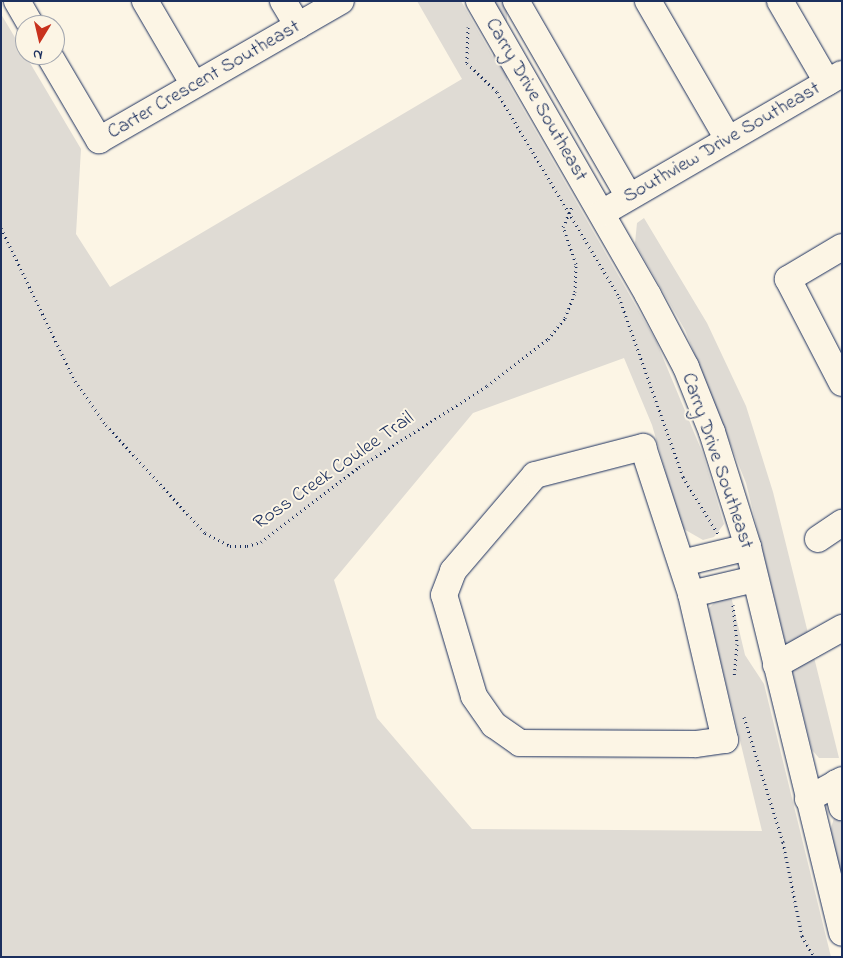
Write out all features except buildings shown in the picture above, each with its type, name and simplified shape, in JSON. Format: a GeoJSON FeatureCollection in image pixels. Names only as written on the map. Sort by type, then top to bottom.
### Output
{"type":"FeatureCollection","features":[{"type":"Feature","properties":{"kind":"street"},"geometry":{"type":"LineString","coordinates":[[17,1],[25,15]]}},
{"type":"Feature","properties":{"kind":"street"},"geometry":{"type":"LineString","coordinates":[[145,1],[194,85]]}},
{"type":"Feature","properties":{"kind":"street"},"geometry":{"type":"LineString","coordinates":[[283,1],[298,26]]}},
{"type":"Feature","properties":{"kind":"street","name":"Carter Crescent Southeast"},"geometry":{"type":"LineString","coordinates":[[55,65],[99,140],[342,1]]}},
{"type":"Feature","properties":{"kind":"street"},"geometry":{"type":"LineString","coordinates":[[516,1],[629,197]]}},
{"type":"Feature","properties":{"kind":"street"},"geometry":{"type":"LineString","coordinates":[[648,1],[728,139]]}},
{"type":"Feature","properties":{"kind":"street"},"geometry":{"type":"LineString","coordinates":[[780,1],[834,78]]}},
{"type":"Feature","properties":{"kind":"street","name":"Carry Drive Southeast"},"geometry":{"type":"LineString","coordinates":[[473,11],[602,212],[686,367],[748,548],[842,933]]}},
{"type":"Feature","properties":{"kind":"street","name":"Southview Drive Southeast"},"geometry":{"type":"LineString","coordinates":[[602,212],[834,78]]}},
{"type":"Feature","properties":{"kind":"street"},"geometry":{"type":"LineString","coordinates":[[842,247],[788,279],[842,383]]}},
{"type":"Feature","properties":{"kind":"street"},"geometry":{"type":"LineString","coordinates":[[643,447],[682,563],[725,740],[695,744],[520,743],[494,724],[474,696],[444,595],[453,571],[535,475],[643,447]]}},
{"type":"Feature","properties":{"kind":"street"},"geometry":{"type":"LineString","coordinates":[[818,539],[842,523]]}},
{"type":"Feature","properties":{"kind":"street"},"geometry":{"type":"LineString","coordinates":[[682,563],[748,548]]}},
{"type":"Feature","properties":{"kind":"street"},"geometry":{"type":"LineString","coordinates":[[691,594],[756,578]]}},
{"type":"Feature","properties":{"kind":"street"},"geometry":{"type":"LineString","coordinates":[[776,665],[842,628]]}},
{"type":"Feature","properties":{"kind":"street"},"geometry":{"type":"LineString","coordinates":[[808,799],[840,790]]}},
{"type":"Feature","properties":{"kind":"path"},"geometry":{"type":"LineString","coordinates":[[473,11],[467,63],[497,92],[571,211],[628,316],[683,477],[715,525],[722,544]]}},
{"type":"Feature","properties":{"kind":"path","name":"Ross Creek Coulee Trail"},"geometry":{"type":"LineString","coordinates":[[1,228],[71,374],[106,425],[206,533],[230,546],[247,546],[261,542],[359,467],[487,386],[548,339],[565,318],[575,292],[576,264],[563,226],[574,203]]}},
{"type":"Feature","properties":{"kind":"path"},"geometry":{"type":"LineString","coordinates":[[734,601],[734,683]]}},
{"type":"Feature","properties":{"kind":"path"},"geometry":{"type":"LineString","coordinates":[[741,708],[783,842],[802,936],[814,957]]}},
{"type":"Feature","properties":{"kind":"shaded area"},"geometry":{"type":"Polygon","coordinates":[[[417,1],[461,1],[656,341],[703,454],[724,524],[714,537],[703,540],[682,528],[652,425],[624,358],[473,413],[334,580],[377,718],[472,829],[762,831],[708,609],[721,596],[731,596],[745,655],[764,684],[831,957],[1,957],[1,14],[15,38],[15,65],[31,65],[81,149],[76,234],[110,287],[462,79],[417,1]]]}},
{"type":"Feature","properties":{"kind":"shaded area"},"geometry":{"type":"Polygon","coordinates":[[[493,1],[507,1],[507,199],[493,199],[493,1]]]}},
{"type":"Feature","properties":{"kind":"shaded area"},"geometry":{"type":"Polygon","coordinates":[[[644,218],[707,323],[746,406],[773,492],[839,758],[819,758],[812,750],[746,483],[685,330],[635,243],[637,223],[644,218]]]}},
{"type":"Feature","properties":{"kind":"shaded area"},"geometry":{"type":"Polygon","coordinates":[[[837,807],[842,827],[842,879],[830,832],[837,807]]]}}]}
